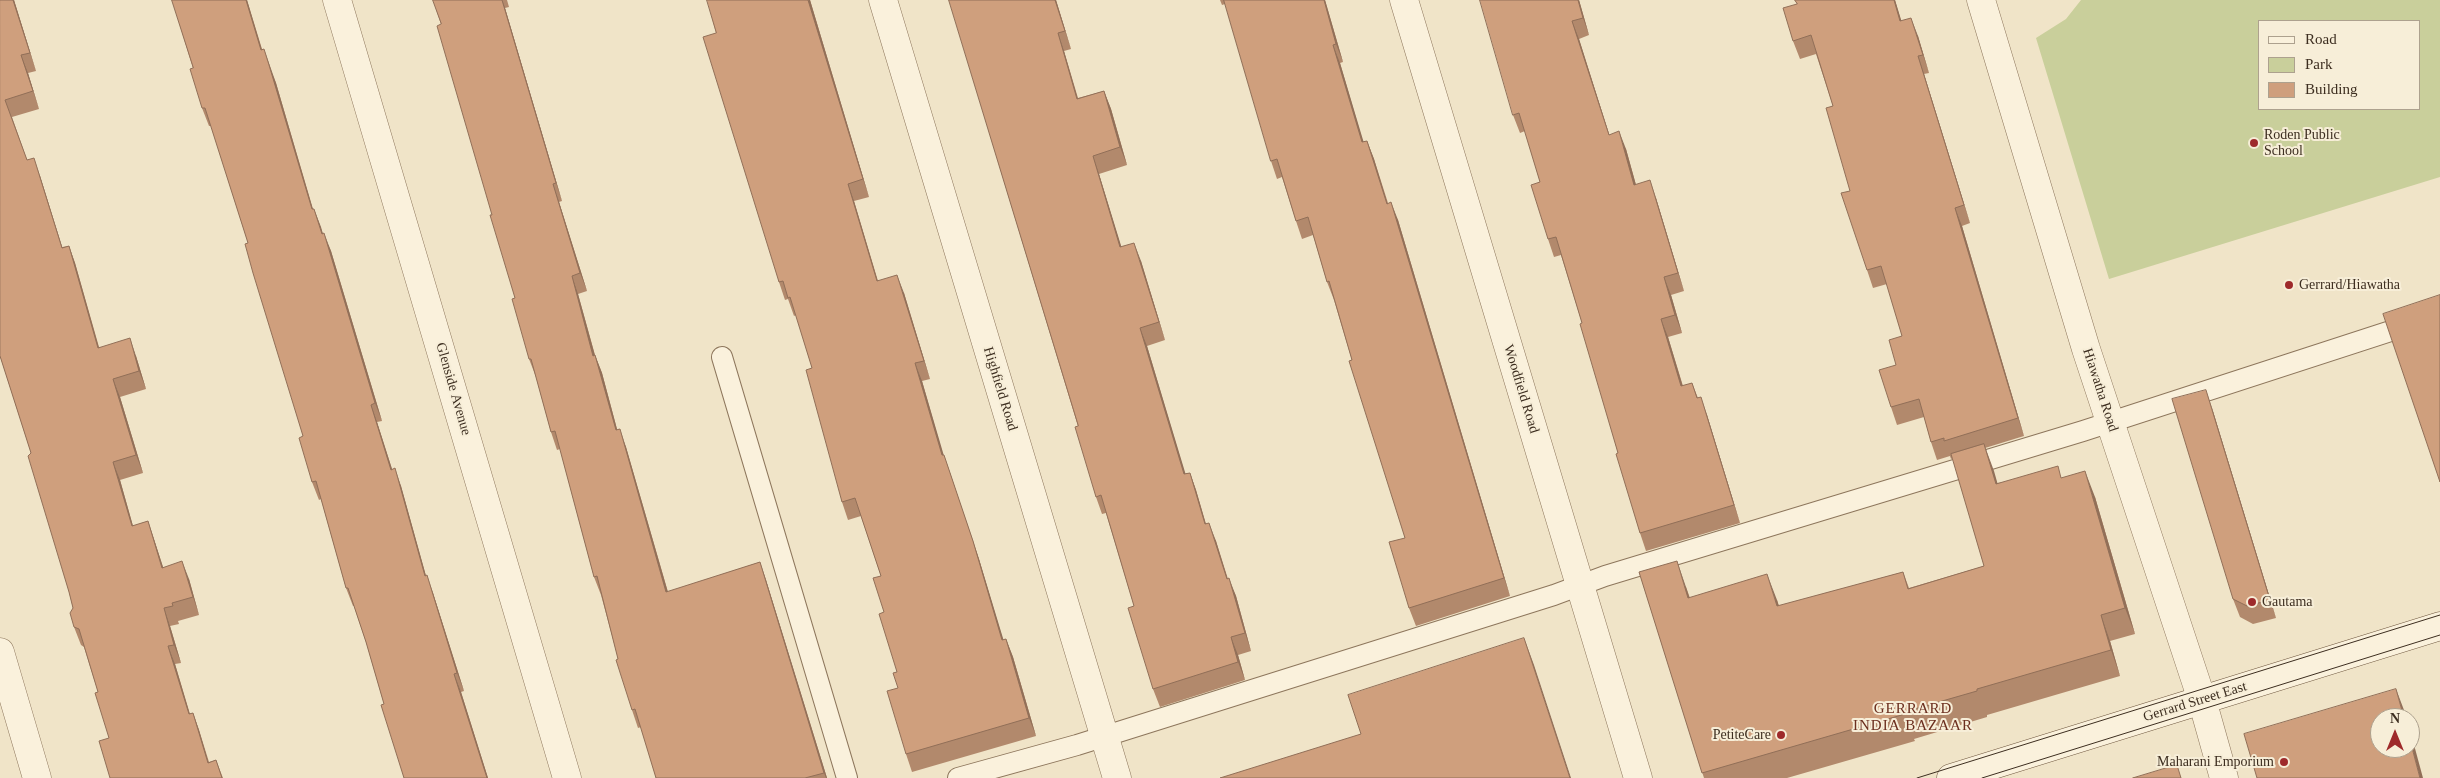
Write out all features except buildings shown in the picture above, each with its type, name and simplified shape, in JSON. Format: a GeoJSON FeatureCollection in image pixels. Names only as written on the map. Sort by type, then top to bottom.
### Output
{"type":"FeatureCollection","features":[{"type":"Feature","properties":{"kind":"street","name":"Glenside Avenue"},"geometry":{"type":"LineString","coordinates":[[337,0],[566,778]]}},
{"type":"Feature","properties":{"kind":"street","name":"Highfield Road"},"geometry":{"type":"LineString","coordinates":[[883,0],[1117,778]]}},
{"type":"Feature","properties":{"kind":"street","name":"Woodfield Road"},"geometry":{"type":"LineString","coordinates":[[1404,0],[1638,778]]}},
{"type":"Feature","properties":{"kind":"street","name":"Hiawatha Road"},"geometry":{"type":"LineString","coordinates":[[1981,0],[2086,348],[2111,422],[2122,464],[2202,700],[2224,778]]}},
{"type":"Feature","properties":{"kind":"street","name":"Gerrard Street East"},"geometry":{"type":"LineString","coordinates":[[1951,778],[2440,626]]}},
{"type":"Feature","properties":{"kind":"street"},"geometry":{"type":"LineString","coordinates":[[0,652],[37,778]]}},
{"type":"Feature","properties":{"kind":"lane"},"geometry":{"type":"LineString","coordinates":[[958,778],[1105,736],[1579,586],[2111,422],[2440,315]]}},
{"type":"Feature","properties":{"kind":"lane"},"geometry":{"type":"LineString","coordinates":[[722,358],[847,778]]}},
{"type":"Feature","properties":{"kind":"green space","name":"Roden Public School"},"geometry":{"type":"Polygon","coordinates":[[[2081,0],[2440,0],[2440,177],[2109,279],[2036,38],[2066,19],[2081,0]]]}},
{"type":"Feature","properties":{"kind":"tram line"},"geometry":{"type":"LineString","coordinates":[[1917,778],[2440,615]]}},
{"type":"Feature","properties":{"kind":"tram line"},"geometry":{"type":"LineString","coordinates":[[1982,778],[2440,635]]}},
{"type":"Feature","properties":{"kind":"place","name":"Roden Public School"},"geometry":{"type":"Point","coordinates":[2254,143]}},
{"type":"Feature","properties":{"kind":"place","name":"Gerrard/Hiawatha"},"geometry":{"type":"Point","coordinates":[2289,285]}},
{"type":"Feature","properties":{"kind":"place","name":"Gautama"},"geometry":{"type":"Point","coordinates":[2252,602]}},
{"type":"Feature","properties":{"kind":"place","name":"PetiteCare"},"geometry":{"type":"Point","coordinates":[1781,735]}},
{"type":"Feature","properties":{"kind":"place","name":"Maharani Emporium"},"geometry":{"type":"Point","coordinates":[2284,762]}},
{"type":"Feature","properties":{"kind":"district","name":"GERRARD INDIA BAZAAR"},"geometry":{"type":"Point","coordinates":[1913,718]}}]}
